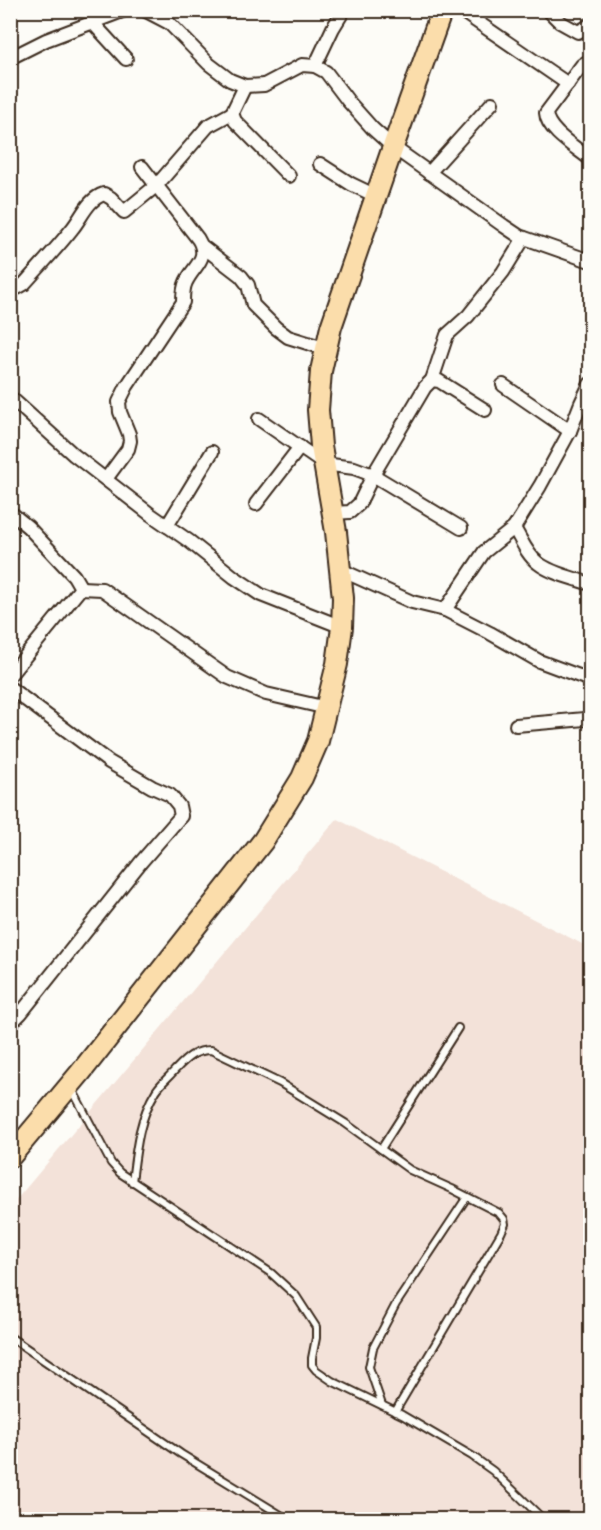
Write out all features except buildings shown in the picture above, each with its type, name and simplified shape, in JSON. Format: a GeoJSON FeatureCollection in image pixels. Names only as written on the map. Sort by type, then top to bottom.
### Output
{"type":"FeatureCollection","features":[{"type":"Feature","properties":{"kind":"main road"},"geometry":{"type":"LineString","coordinates":[[10,1157],[70,1085],[263,841],[302,778],[318,741],[337,664],[343,598],[318,410],[321,371],[332,327],[442,10]]}},
{"type":"Feature","properties":{"kind":"street"},"geometry":{"type":"LineString","coordinates":[[10,58],[46,40],[125,10]]}},
{"type":"Feature","properties":{"kind":"street"},"geometry":{"type":"LineString","coordinates":[[144,10],[169,23],[209,64],[230,80],[245,86],[264,85],[302,65],[315,66],[326,72],[373,129],[429,173],[524,238],[590,259]]}},
{"type":"Feature","properties":{"kind":"street"},"geometry":{"type":"LineString","coordinates":[[315,66],[333,28],[345,10]]}},
{"type":"Feature","properties":{"kind":"street"},"geometry":{"type":"LineString","coordinates":[[460,10],[568,84]]}},
{"type":"Feature","properties":{"kind":"street"},"geometry":{"type":"LineString","coordinates":[[548,10],[560,22],[578,32],[591,24]]}},
{"type":"Feature","properties":{"kind":"street"},"geometry":{"type":"LineString","coordinates":[[92,22],[126,59]]}},
{"type":"Feature","properties":{"kind":"street"},"geometry":{"type":"LineString","coordinates":[[591,64],[587,62],[582,65],[546,113],[549,125],[591,159]]}},
{"type":"Feature","properties":{"kind":"street"},"geometry":{"type":"LineString","coordinates":[[10,287],[17,288],[24,284],[72,229],[97,196],[104,194],[111,198],[124,212],[157,185],[208,126],[232,113],[245,86]]}},
{"type":"Feature","properties":{"kind":"street"},"geometry":{"type":"LineString","coordinates":[[429,173],[492,103]]}},
{"type":"Feature","properties":{"kind":"street"},"geometry":{"type":"LineString","coordinates":[[232,113],[235,121],[289,176]]}},
{"type":"Feature","properties":{"kind":"street"},"geometry":{"type":"LineString","coordinates":[[320,164],[351,184],[376,196]]}},
{"type":"Feature","properties":{"kind":"street"},"geometry":{"type":"LineString","coordinates":[[142,167],[202,246],[241,276],[248,285],[253,306],[288,337],[327,349]]}},
{"type":"Feature","properties":{"kind":"street"},"geometry":{"type":"LineString","coordinates":[[333,513],[350,512],[359,504],[373,475],[425,387],[432,381],[447,334],[468,316],[503,272],[524,238]]}},
{"type":"Feature","properties":{"kind":"street"},"geometry":{"type":"LineString","coordinates":[[106,479],[128,449],[130,441],[119,402],[127,386],[183,302],[184,286],[200,261],[203,253],[202,246]]}},
{"type":"Feature","properties":{"kind":"street"},"geometry":{"type":"LineString","coordinates":[[432,381],[439,381],[485,410]]}},
{"type":"Feature","properties":{"kind":"street"},"geometry":{"type":"LineString","coordinates":[[445,610],[484,552],[514,528],[570,431],[591,384]]}},
{"type":"Feature","properties":{"kind":"street"},"geometry":{"type":"LineString","coordinates":[[503,385],[570,431]]}},
{"type":"Feature","properties":{"kind":"street"},"geometry":{"type":"LineString","coordinates":[[10,397],[74,454],[234,577],[261,595],[342,627]]}},
{"type":"Feature","properties":{"kind":"street"},"geometry":{"type":"LineString","coordinates":[[259,419],[324,464],[354,468],[373,475],[461,528]]}},
{"type":"Feature","properties":{"kind":"street"},"geometry":{"type":"LineString","coordinates":[[256,504],[300,447]]}},
{"type":"Feature","properties":{"kind":"street"},"geometry":{"type":"LineString","coordinates":[[167,526],[212,452]]}},
{"type":"Feature","properties":{"kind":"street"},"geometry":{"type":"LineString","coordinates":[[10,512],[28,527],[74,576],[81,588]]}},
{"type":"Feature","properties":{"kind":"street"},"geometry":{"type":"LineString","coordinates":[[514,528],[537,562],[548,570],[591,584]]}},
{"type":"Feature","properties":{"kind":"street"},"geometry":{"type":"LineString","coordinates":[[341,570],[412,602],[445,610],[539,661],[591,680]]}},
{"type":"Feature","properties":{"kind":"street"},"geometry":{"type":"LineString","coordinates":[[10,675],[81,588]]}},
{"type":"Feature","properties":{"kind":"street"},"geometry":{"type":"LineString","coordinates":[[81,588],[102,589],[227,677],[266,694],[327,708]]}},
{"type":"Feature","properties":{"kind":"street"},"geometry":{"type":"LineString","coordinates":[[10,688],[109,762],[152,788],[170,795],[179,806],[181,816],[10,1024]]}},
{"type":"Feature","properties":{"kind":"street"},"geometry":{"type":"LineString","coordinates":[[516,725],[591,720]]}},
{"type":"Feature","properties":{"kind":"lane"},"geometry":{"type":"LineString","coordinates":[[381,1149],[458,1028]]}},
{"type":"Feature","properties":{"kind":"lane"},"geometry":{"type":"LineString","coordinates":[[132,1182],[137,1142],[151,1099],[157,1089],[184,1060],[202,1050],[211,1050],[280,1083],[345,1123],[410,1170],[499,1214],[505,1224],[395,1412]]}},
{"type":"Feature","properties":{"kind":"lane"},"geometry":{"type":"LineString","coordinates":[[70,1085],[111,1163],[120,1173],[262,1267],[296,1296],[316,1327],[312,1358],[312,1365],[316,1370],[332,1381],[382,1405],[472,1456],[493,1471],[544,1520]]}},
{"type":"Feature","properties":{"kind":"lane"},"geometry":{"type":"LineString","coordinates":[[382,1405],[369,1367],[373,1348],[396,1304],[467,1197]]}},
{"type":"Feature","properties":{"kind":"lane"},"geometry":{"type":"LineString","coordinates":[[10,1337],[181,1454],[288,1520]]}},
{"type":"Feature","properties":{"kind":"shaded area"},"geometry":{"type":"Polygon","coordinates":[[[337,819],[590,948],[590,1519],[11,1520],[11,1206],[337,819]]]}}]}
